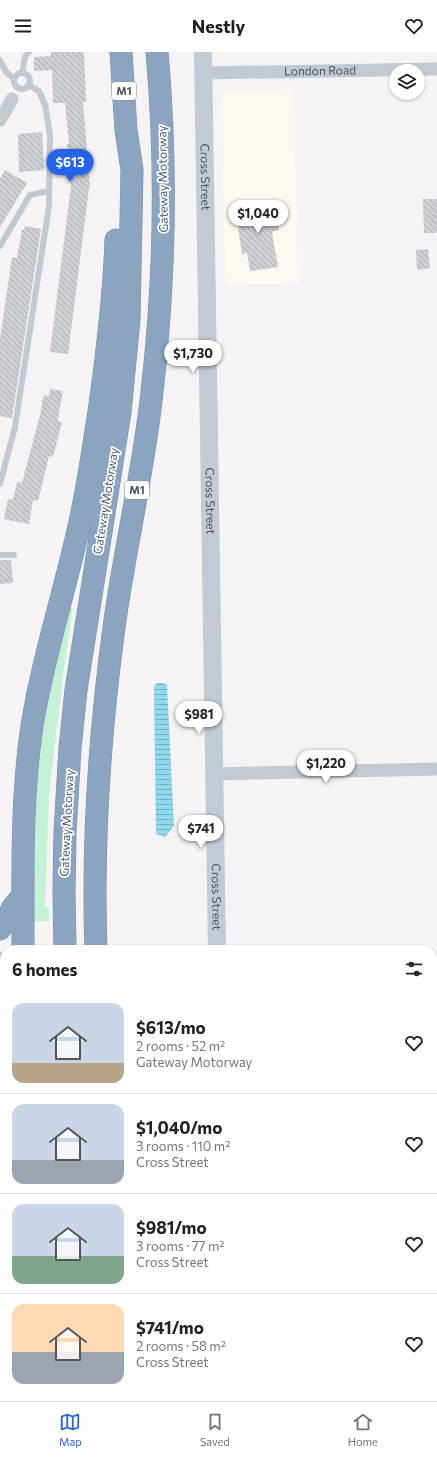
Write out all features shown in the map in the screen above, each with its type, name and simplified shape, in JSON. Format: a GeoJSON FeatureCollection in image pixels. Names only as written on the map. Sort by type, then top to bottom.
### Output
{"type":"FeatureCollection","features":[{"type":"Feature","properties":{"kind":"highway","name":"Gateway Motorway"},"geometry":{"type":"LineString","coordinates":[[65,945],[64,890],[66,807],[76,690],[120,412],[129,320],[132,170],[126,130],[121,52]]}},
{"type":"Feature","properties":{"kind":"highway","name":"Gateway Motorway"},"geometry":{"type":"LineString","coordinates":[[96,945],[97,818],[107,685],[115,617],[145,443],[157,345],[161,295],[164,167],[157,52]]}},
{"type":"Feature","properties":{"kind":"highway"},"geometry":{"type":"LineString","coordinates":[[23,945],[24,809],[32,727],[47,652],[80,521],[94,441],[107,353],[115,271],[118,153],[126,130]]}},
{"type":"Feature","properties":{"kind":"highway"},"geometry":{"type":"LineString","coordinates":[[0,929],[5,923],[13,907],[23,895]]}},
{"type":"Feature","properties":{"kind":"main road","name":"Cross Street"},"geometry":{"type":"LineString","coordinates":[[203,52],[217,945]]}},
{"type":"Feature","properties":{"kind":"main road"},"geometry":{"type":"LineString","coordinates":[[217,924],[226,935],[229,945]]}},
{"type":"Feature","properties":{"kind":"street","name":"London Road"},"geometry":{"type":"LineString","coordinates":[[204,73],[437,69]]}},
{"type":"Feature","properties":{"kind":"street"},"geometry":{"type":"LineString","coordinates":[[0,120],[15,94]]}},
{"type":"Feature","properties":{"kind":"street"},"geometry":{"type":"LineString","coordinates":[[214,774],[437,769]]}},
{"type":"Feature","properties":{"kind":"lane"},"geometry":{"type":"LineString","coordinates":[[22,73],[25,58],[29,52]]}},
{"type":"Feature","properties":{"kind":"lane"},"geometry":{"type":"LineString","coordinates":[[0,60],[6,72],[14,79]]}},
{"type":"Feature","properties":{"kind":"lane"},"geometry":{"type":"LineString","coordinates":[[22,73],[28,77],[30,82],[25,88],[15,94],[14,79],[18,74],[22,73]]}},
{"type":"Feature","properties":{"kind":"lane"},"geometry":{"type":"LineString","coordinates":[[0,484],[15,427],[49,206],[50,135],[45,105],[39,91],[28,85]]}},
{"type":"Feature","properties":{"kind":"lane"},"geometry":{"type":"LineString","coordinates":[[0,246],[30,195],[49,191]]}},
{"type":"Feature","properties":{"kind":"lane"},"geometry":{"type":"LineString","coordinates":[[0,555],[14,555]]}},
{"type":"Feature","properties":{"kind":"shaded area"},"geometry":{"type":"Polygon","coordinates":[[[294,89],[298,283],[225,285],[222,97],[226,91],[294,89]]]}},
{"type":"Feature","properties":{"kind":"green space"},"geometry":{"type":"Polygon","coordinates":[[[70,608],[73,608],[65,660],[49,794],[45,906],[49,908],[49,921],[33,921],[35,816],[40,754],[49,698],[70,608]]]}},
{"type":"Feature","properties":{"kind":"water"},"geometry":{"type":"Polygon","coordinates":[[[157,683],[167,685],[174,826],[165,837],[156,834],[154,687],[157,683]]]}},
{"type":"Feature","properties":{"kind":"building"},"geometry":{"type":"Polygon","coordinates":[[[51,52],[84,52],[86,102],[83,102],[90,188],[68,354],[50,352],[71,186],[65,103],[53,103],[52,70],[34,71],[34,57],[51,56],[51,52]]]}},
{"type":"Feature","properties":{"kind":"building"},"geometry":{"type":"Polygon","coordinates":[[[42,132],[44,170],[19,172],[18,134],[42,132]]]}},
{"type":"Feature","properties":{"kind":"building"},"geometry":{"type":"Polygon","coordinates":[[[5,170],[27,183],[0,227],[0,179],[5,170]]]}},
{"type":"Feature","properties":{"kind":"building"},"geometry":{"type":"Polygon","coordinates":[[[423,199],[437,199],[437,233],[424,233],[423,199]]]}},
{"type":"Feature","properties":{"kind":"building"},"geometry":{"type":"Polygon","coordinates":[[[274,200],[279,230],[272,232],[278,267],[250,271],[247,253],[242,254],[235,207],[274,200]]]}},
{"type":"Feature","properties":{"kind":"building"},"geometry":{"type":"Polygon","coordinates":[[[25,226],[41,229],[12,418],[0,416],[0,339],[12,257],[17,258],[22,230],[24,230],[25,226]]]}},
{"type":"Feature","properties":{"kind":"building"},"geometry":{"type":"Polygon","coordinates":[[[428,249],[430,268],[417,270],[416,250],[428,249]]]}},
{"type":"Feature","properties":{"kind":"building"},"geometry":{"type":"Polygon","coordinates":[[[50,389],[63,391],[58,419],[58,421],[62,422],[53,457],[49,456],[38,501],[33,500],[29,524],[4,519],[8,499],[13,500],[17,482],[22,483],[41,411],[43,397],[45,395],[49,396],[50,389]]]}},
{"type":"Feature","properties":{"kind":"building"},"geometry":{"type":"Polygon","coordinates":[[[0,560],[11,560],[13,583],[0,584],[0,560]]]}}]}
